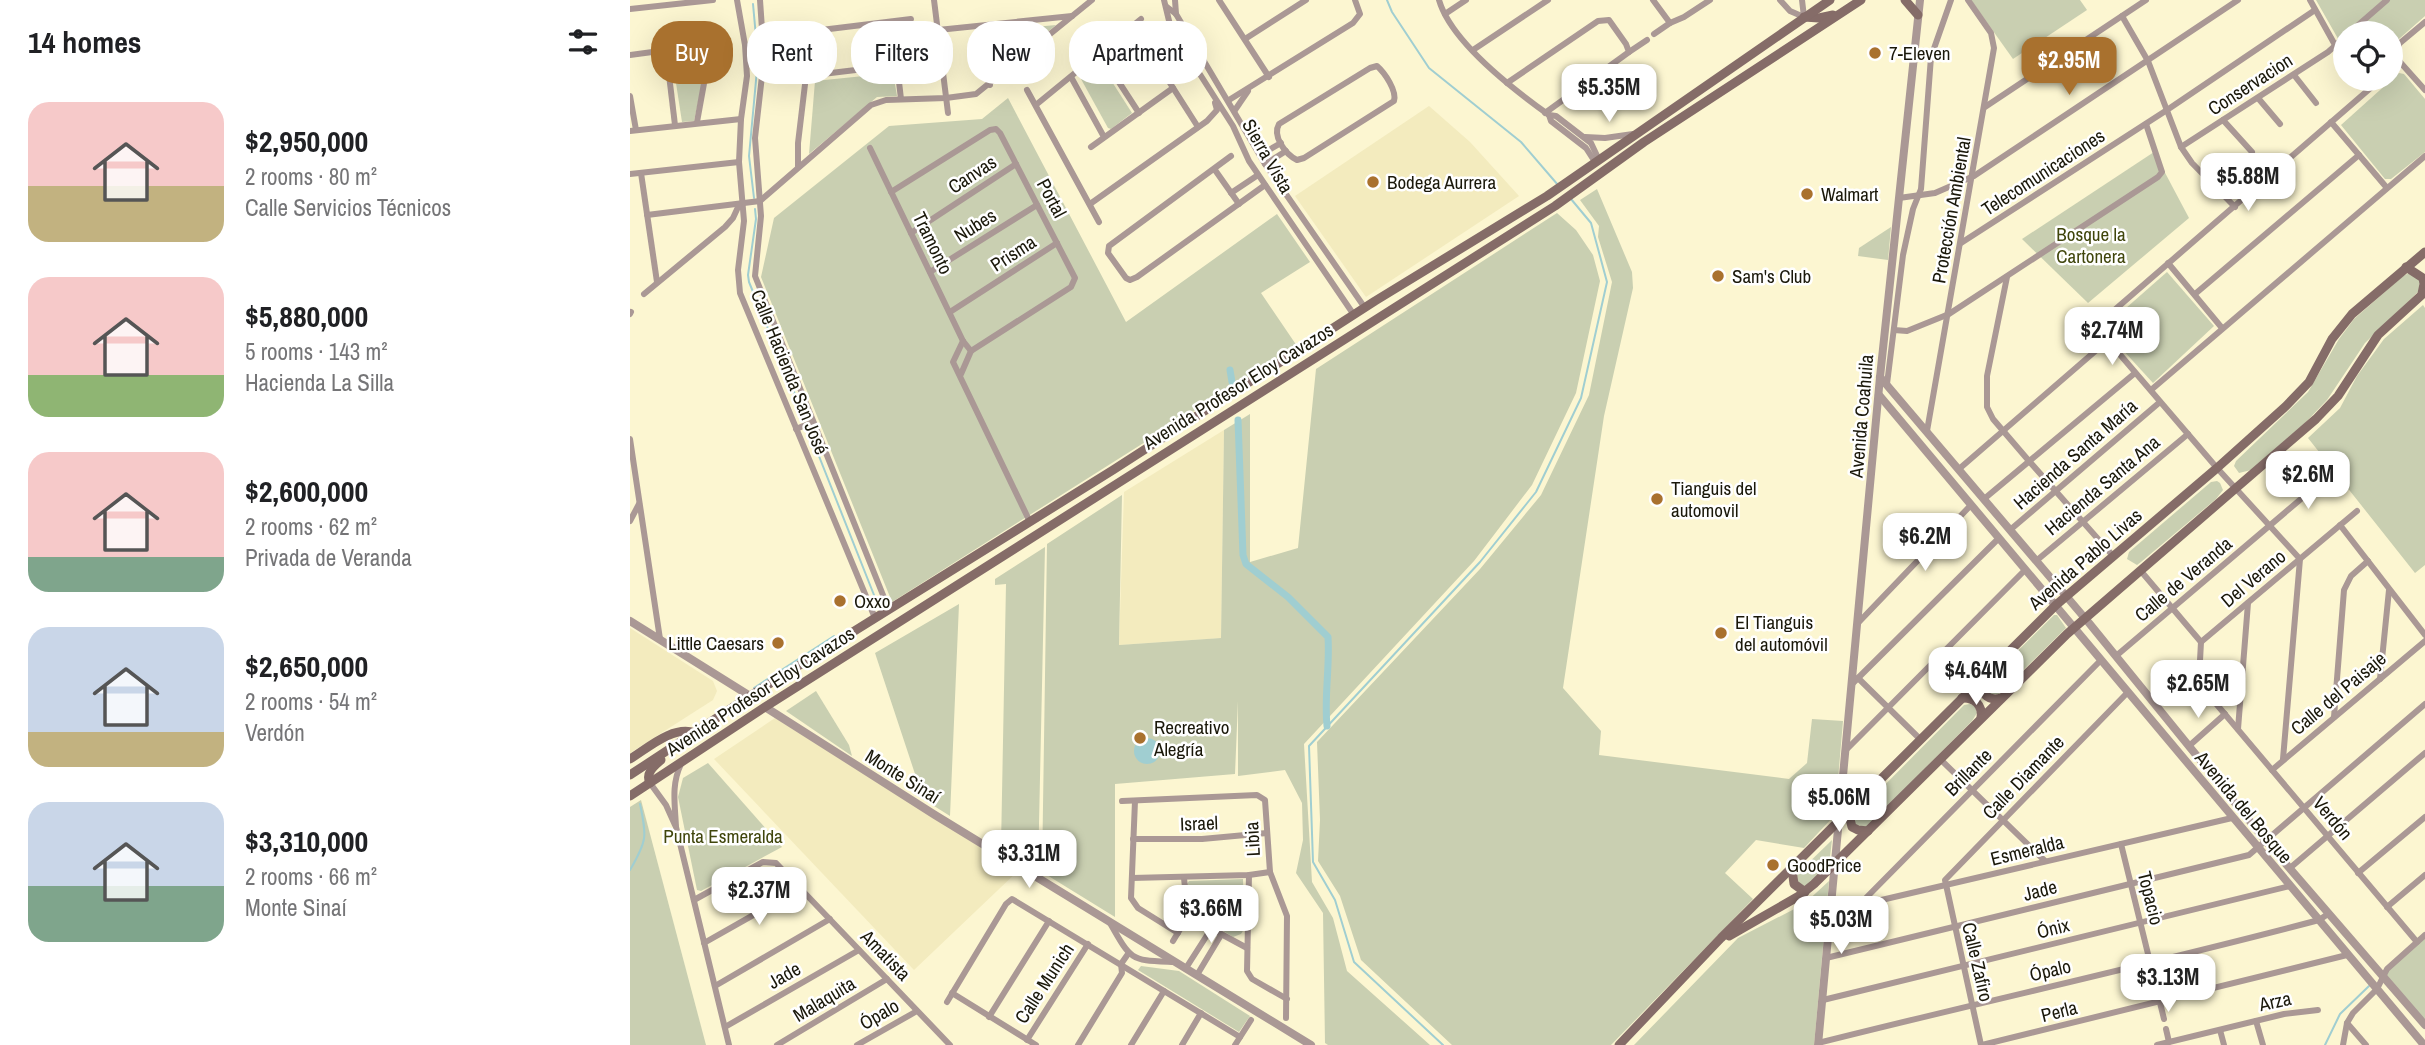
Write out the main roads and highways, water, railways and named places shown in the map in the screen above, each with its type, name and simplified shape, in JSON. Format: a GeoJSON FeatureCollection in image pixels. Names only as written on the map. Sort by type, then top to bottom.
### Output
{"type":"FeatureCollection","features":[{"type":"Feature","properties":{"kind":"main road","name":"Avenida Profesor Eloy Cavazos"},"geometry":{"type":"LineString","coordinates":[[630,775],[750,696],[1546,196],[1830,0]]}},
{"type":"Feature","properties":{"kind":"main road","name":"Avenida Profesor Eloy Cavazos"},"geometry":{"type":"LineString","coordinates":[[630,796],[765,707],[1555,206],[1644,142],[1861,0]]}},
{"type":"Feature","properties":{"kind":"main road"},"geometry":{"type":"LineString","coordinates":[[1905,0],[1918,15]]}},
{"type":"Feature","properties":{"kind":"main road"},"geometry":{"type":"LineString","coordinates":[[1782,52],[1795,37],[1804,17],[1818,18],[1844,11]]}},
{"type":"Feature","properties":{"kind":"main road","name":"Avenida Pablo Livas"},"geometry":{"type":"LineString","coordinates":[[1619,1045],[1705,954],[2056,606],[2295,398],[2314,374],[2332,339],[2345,321],[2368,298],[2425,252]]}},
{"type":"Feature","properties":{"kind":"main road"},"geometry":{"type":"LineString","coordinates":[[2406,267],[2423,278],[2424,293]]}},
{"type":"Feature","properties":{"kind":"main road","name":"Avenida Pablo Livas"},"geometry":{"type":"LineString","coordinates":[[1705,954],[1737,931],[1805,892],[2084,618],[2325,410],[2378,335],[2424,293]]}},
{"type":"Feature","properties":{"kind":"main road"},"geometry":{"type":"LineString","coordinates":[[1349,336],[1357,326],[1360,312],[1377,316],[1385,313]]}},
{"type":"Feature","properties":{"kind":"main road"},"geometry":{"type":"LineString","coordinates":[[1102,494],[1097,491],[1096,486],[1112,470]]}},
{"type":"Feature","properties":{"kind":"main road"},"geometry":{"type":"LineString","coordinates":[[1072,512],[1086,497],[1083,488]]}},
{"type":"Feature","properties":{"kind":"main road"},"geometry":{"type":"LineString","coordinates":[[1980,679],[1982,691],[1987,697],[1993,700],[2001,698]]}},
{"type":"Feature","properties":{"kind":"main road"},"geometry":{"type":"LineString","coordinates":[[1962,698],[1970,698],[1978,703],[1981,718]]}},
{"type":"Feature","properties":{"kind":"main road"},"geometry":{"type":"LineString","coordinates":[[630,759],[676,732],[685,730],[695,733]]}},
{"type":"Feature","properties":{"kind":"main road"},"geometry":{"type":"LineString","coordinates":[[650,783],[650,772],[669,751]]}},
{"type":"Feature","properties":{"kind":"main road"},"geometry":{"type":"LineString","coordinates":[[1853,807],[1850,819],[1852,827],[1868,831]]}},
{"type":"Feature","properties":{"kind":"main road"},"geometry":{"type":"LineString","coordinates":[[1792,869],[1792,882],[1805,892]]}},
{"type":"Feature","properties":{"kind":"water"},"geometry":{"type":"Polygon","coordinates":[[[1147,738],[1156,742],[1160,751],[1156,760],[1147,764],[1138,760],[1134,751],[1138,742],[1147,738]]]}},
{"type":"Feature","properties":{"kind":"waterway"},"geometry":{"type":"LineString","coordinates":[[1387,0],[1429,68],[1521,142],[1558,185]]}},
{"type":"Feature","properties":{"kind":"waterway"},"geometry":{"type":"LineString","coordinates":[[753,4],[758,59],[749,156],[754,198]]}},
{"type":"Feature","properties":{"kind":"waterway"},"geometry":{"type":"LineString","coordinates":[[1443,1045],[1354,962],[1335,900],[1313,862],[1309,746],[1480,562],[1536,492],[1581,398],[1607,282],[1591,223],[1571,199]]}},
{"type":"Feature","properties":{"kind":"waterway"},"geometry":{"type":"LineString","coordinates":[[755,209],[749,282],[805,419]]}},
{"type":"Feature","properties":{"kind":"waterway"},"geometry":{"type":"LineString","coordinates":[[1230,370],[1232,382]]}},
{"type":"Feature","properties":{"kind":"waterway"},"geometry":{"type":"LineString","coordinates":[[1238,420],[1243,555],[1246,564],[1288,597],[1328,637],[1327,726]]}},
{"type":"Feature","properties":{"kind":"waterway"},"geometry":{"type":"LineString","coordinates":[[809,431],[874,595]]}},
{"type":"Feature","properties":{"kind":"waterway"},"geometry":{"type":"LineString","coordinates":[[754,688],[834,636]]}},
{"type":"Feature","properties":{"kind":"waterway"},"geometry":{"type":"LineString","coordinates":[[630,870],[644,838],[640,804]]}},
{"type":"Feature","properties":{"kind":"waterway"},"geometry":{"type":"LineString","coordinates":[[2325,1045],[2340,1014],[2369,986]]}},
{"type":"Feature","properties":{"kind":"place","name":"7-Eleven"},"geometry":{"type":"Point","coordinates":[1875,53]}},
{"type":"Feature","properties":{"kind":"place","name":"Bodega Aurrera"},"geometry":{"type":"Point","coordinates":[1373,182]}},
{"type":"Feature","properties":{"kind":"place","name":"Walmart"},"geometry":{"type":"Point","coordinates":[1807,194]}},
{"type":"Feature","properties":{"kind":"place","name":"Sam's Club"},"geometry":{"type":"Point","coordinates":[1718,276]}},
{"type":"Feature","properties":{"kind":"place","name":"Tianguis del automovil"},"geometry":{"type":"Point","coordinates":[1657,499]}},
{"type":"Feature","properties":{"kind":"place","name":"Oxxo"},"geometry":{"type":"Point","coordinates":[840,601]}},
{"type":"Feature","properties":{"kind":"place","name":"El Tianguis del automóvil"},"geometry":{"type":"Point","coordinates":[1721,633]}},
{"type":"Feature","properties":{"kind":"place","name":"Little Caesars"},"geometry":{"type":"Point","coordinates":[778,643]}},
{"type":"Feature","properties":{"kind":"place","name":"Recreativo Alegría"},"geometry":{"type":"Point","coordinates":[1140,738]}},
{"type":"Feature","properties":{"kind":"place","name":"GoodPrice"},"geometry":{"type":"Point","coordinates":[1773,865]}},
{"type":"Feature","properties":{"kind":"park label","name":"Bosque la Cartonera"},"geometry":{"type":"Point","coordinates":[2091,245]}},
{"type":"Feature","properties":{"kind":"park label","name":"Punta Esmeralda"},"geometry":{"type":"Point","coordinates":[723,836]}}]}
